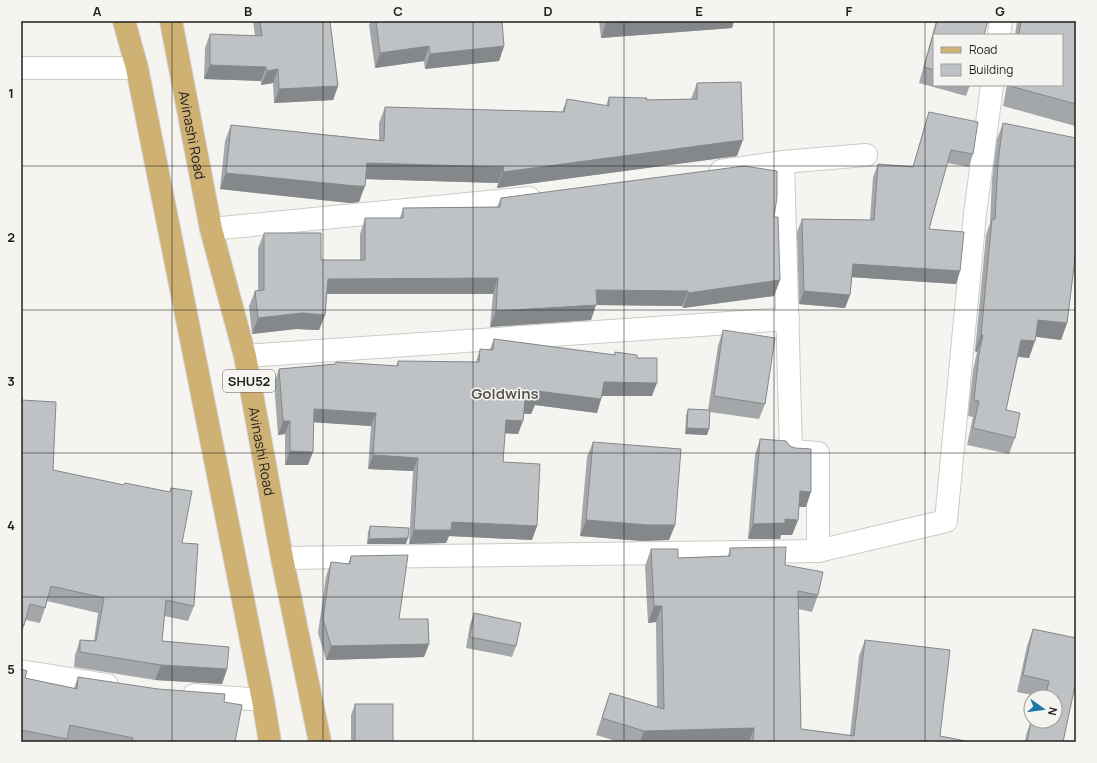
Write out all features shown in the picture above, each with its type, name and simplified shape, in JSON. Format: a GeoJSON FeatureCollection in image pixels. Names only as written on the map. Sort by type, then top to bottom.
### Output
{"type":"FeatureCollection","features":[{"type":"Feature","properties":{"kind":"main road","name":"SHU52"},"geometry":{"type":"LineString","coordinates":[[124,21],[137,68],[263,700],[270,742]]}},
{"type":"Feature","properties":{"kind":"main road","name":"Avinashi Road"},"geometry":{"type":"LineString","coordinates":[[172,21],[211,229],[245,356],[282,558],[320,742]]}},
{"type":"Feature","properties":{"kind":"street"},"geometry":{"type":"LineString","coordinates":[[999,34],[1001,21]]}},
{"type":"Feature","properties":{"kind":"street"},"geometry":{"type":"LineString","coordinates":[[21,68],[137,68]]}},
{"type":"Feature","properties":{"kind":"street"},"geometry":{"type":"LineString","coordinates":[[282,558],[818,551],[946,521],[975,214],[992,86]]}},
{"type":"Feature","properties":{"kind":"street"},"geometry":{"type":"LineString","coordinates":[[705,173],[783,162],[866,155]]}},
{"type":"Feature","properties":{"kind":"street"},"geometry":{"type":"LineString","coordinates":[[783,162],[791,451],[818,454],[818,551]]}},
{"type":"Feature","properties":{"kind":"street"},"geometry":{"type":"LineString","coordinates":[[211,229],[549,195]]}},
{"type":"Feature","properties":{"kind":"street"},"geometry":{"type":"LineString","coordinates":[[245,356],[788,319]]}},
{"type":"Feature","properties":{"kind":"street"},"geometry":{"type":"LineString","coordinates":[[21,671],[123,687]]}},
{"type":"Feature","properties":{"kind":"street"},"geometry":{"type":"LineString","coordinates":[[177,694],[263,700]]}},
{"type":"Feature","properties":{"kind":"building"},"geometry":{"type":"Polygon","coordinates":[[[260,21],[330,21],[338,86],[279,89],[278,69],[267,71],[266,67],[210,65],[210,34],[262,36],[260,21]]]}},
{"type":"Feature","properties":{"kind":"building"},"geometry":{"type":"Polygon","coordinates":[[[376,21],[502,21],[504,46],[430,54],[429,46],[380,53],[376,21]]]}},
{"type":"Feature","properties":{"kind":"building"},"geometry":{"type":"Polygon","coordinates":[[[606,21],[634,21],[606,23],[606,21]]]}},
{"type":"Feature","properties":{"kind":"building"},"geometry":{"type":"Polygon","coordinates":[[[937,21],[988,21],[984,34],[933,34],[937,21]]]}},
{"type":"Feature","properties":{"kind":"building"},"geometry":{"type":"Polygon","coordinates":[[[1021,21],[1076,21],[1076,104],[1010,86],[1063,86],[1063,34],[1019,34],[1021,21]]]}},
{"type":"Feature","properties":{"kind":"building"},"geometry":{"type":"Polygon","coordinates":[[[933,35],[933,70],[924,67],[933,35]]]}},
{"type":"Feature","properties":{"kind":"building"},"geometry":{"type":"Polygon","coordinates":[[[741,82],[743,140],[503,172],[504,167],[367,163],[365,186],[226,173],[231,125],[384,141],[385,107],[564,112],[567,99],[609,106],[609,97],[647,98],[646,100],[697,99],[697,83],[741,82]]]}},
{"type":"Feature","properties":{"kind":"building"},"geometry":{"type":"Polygon","coordinates":[[[929,112],[978,122],[973,154],[951,150],[929,229],[964,232],[960,271],[853,264],[850,295],[804,291],[802,219],[874,220],[878,164],[913,167],[929,112]]]}},
{"type":"Feature","properties":{"kind":"building"},"geometry":{"type":"Polygon","coordinates":[[[1003,123],[1076,138],[1076,251],[1067,323],[1038,320],[1035,341],[1021,340],[1006,410],[1020,413],[1015,438],[973,428],[979,401],[974,400],[979,354],[983,335],[981,335],[992,219],[995,219],[998,163],[1003,123]]]}},
{"type":"Feature","properties":{"kind":"building"},"geometry":{"type":"Polygon","coordinates":[[[744,166],[777,171],[777,197],[774,217],[778,217],[780,280],[688,293],[688,291],[596,290],[597,305],[496,311],[498,278],[328,279],[325,315],[302,313],[258,318],[255,291],[264,290],[264,233],[321,233],[321,260],[365,260],[365,218],[403,218],[403,208],[500,207],[501,198],[744,166]]]}},
{"type":"Feature","properties":{"kind":"building"},"geometry":{"type":"Polygon","coordinates":[[[723,330],[775,338],[765,404],[714,396],[723,330]]]}},
{"type":"Feature","properties":{"kind":"building"},"geometry":{"type":"Polygon","coordinates":[[[494,339],[615,355],[615,352],[637,355],[637,358],[657,358],[657,383],[604,382],[601,399],[537,391],[536,401],[525,400],[523,421],[506,420],[503,462],[540,464],[537,526],[452,522],[451,530],[414,530],[418,458],[373,455],[376,413],[314,409],[313,452],[290,451],[290,421],[283,421],[279,369],[336,364],[336,362],[398,366],[398,361],[479,362],[480,349],[493,350],[494,339]]]}},
{"type":"Feature","properties":{"kind":"building"},"geometry":{"type":"Polygon","coordinates":[[[21,400],[56,402],[53,470],[124,485],[125,483],[170,492],[171,488],[192,491],[182,543],[198,544],[194,606],[166,600],[162,641],[229,647],[227,669],[161,665],[80,652],[80,640],[96,641],[104,598],[51,586],[45,608],[30,604],[24,625],[21,624],[21,400]]]}},
{"type":"Feature","properties":{"kind":"building"},"geometry":{"type":"Polygon","coordinates":[[[688,409],[710,410],[709,429],[687,428],[688,409]]]}},
{"type":"Feature","properties":{"kind":"building"},"geometry":{"type":"Polygon","coordinates":[[[760,439],[786,441],[790,446],[795,448],[811,449],[811,492],[800,491],[798,520],[785,519],[785,523],[753,524],[760,439]]]}},
{"type":"Feature","properties":{"kind":"building"},"geometry":{"type":"Polygon","coordinates":[[[593,442],[681,449],[675,525],[648,525],[586,520],[593,442]]]}},
{"type":"Feature","properties":{"kind":"building"},"geometry":{"type":"Polygon","coordinates":[[[370,526],[409,528],[408,538],[369,539],[370,526]]]}},
{"type":"Feature","properties":{"kind":"building"},"geometry":{"type":"Polygon","coordinates":[[[786,547],[785,565],[823,572],[818,595],[798,591],[801,729],[854,736],[865,640],[950,650],[940,736],[971,742],[753,742],[754,728],[644,731],[602,718],[610,693],[664,709],[662,606],[654,606],[651,549],[678,549],[678,558],[730,556],[730,548],[786,547]]]}},
{"type":"Feature","properties":{"kind":"building"},"geometry":{"type":"Polygon","coordinates":[[[408,555],[399,619],[428,619],[429,644],[331,646],[323,619],[331,562],[350,564],[351,556],[408,555]]]}},
{"type":"Feature","properties":{"kind":"building"},"geometry":{"type":"Polygon","coordinates":[[[474,613],[521,623],[516,646],[470,637],[474,613]]]}},
{"type":"Feature","properties":{"kind":"building"},"geometry":{"type":"Polygon","coordinates":[[[1033,629],[1076,638],[1076,681],[1063,742],[1027,742],[1029,729],[1063,729],[1063,689],[1047,689],[1049,681],[1023,675],[1033,629]]]}},
{"type":"Feature","properties":{"kind":"building"},"geometry":{"type":"Polygon","coordinates":[[[21,669],[27,671],[25,678],[77,689],[78,677],[158,689],[225,694],[224,702],[242,705],[235,742],[132,742],[133,738],[70,725],[67,739],[21,730],[21,669]]]}},
{"type":"Feature","properties":{"kind":"building"},"geometry":{"type":"Polygon","coordinates":[[[355,704],[393,704],[393,742],[355,742],[355,704]]]}},
{"type":"Feature","properties":{"kind":"district","name":"Goldwins"},"geometry":{"type":"Point","coordinates":[505,393]}}]}
